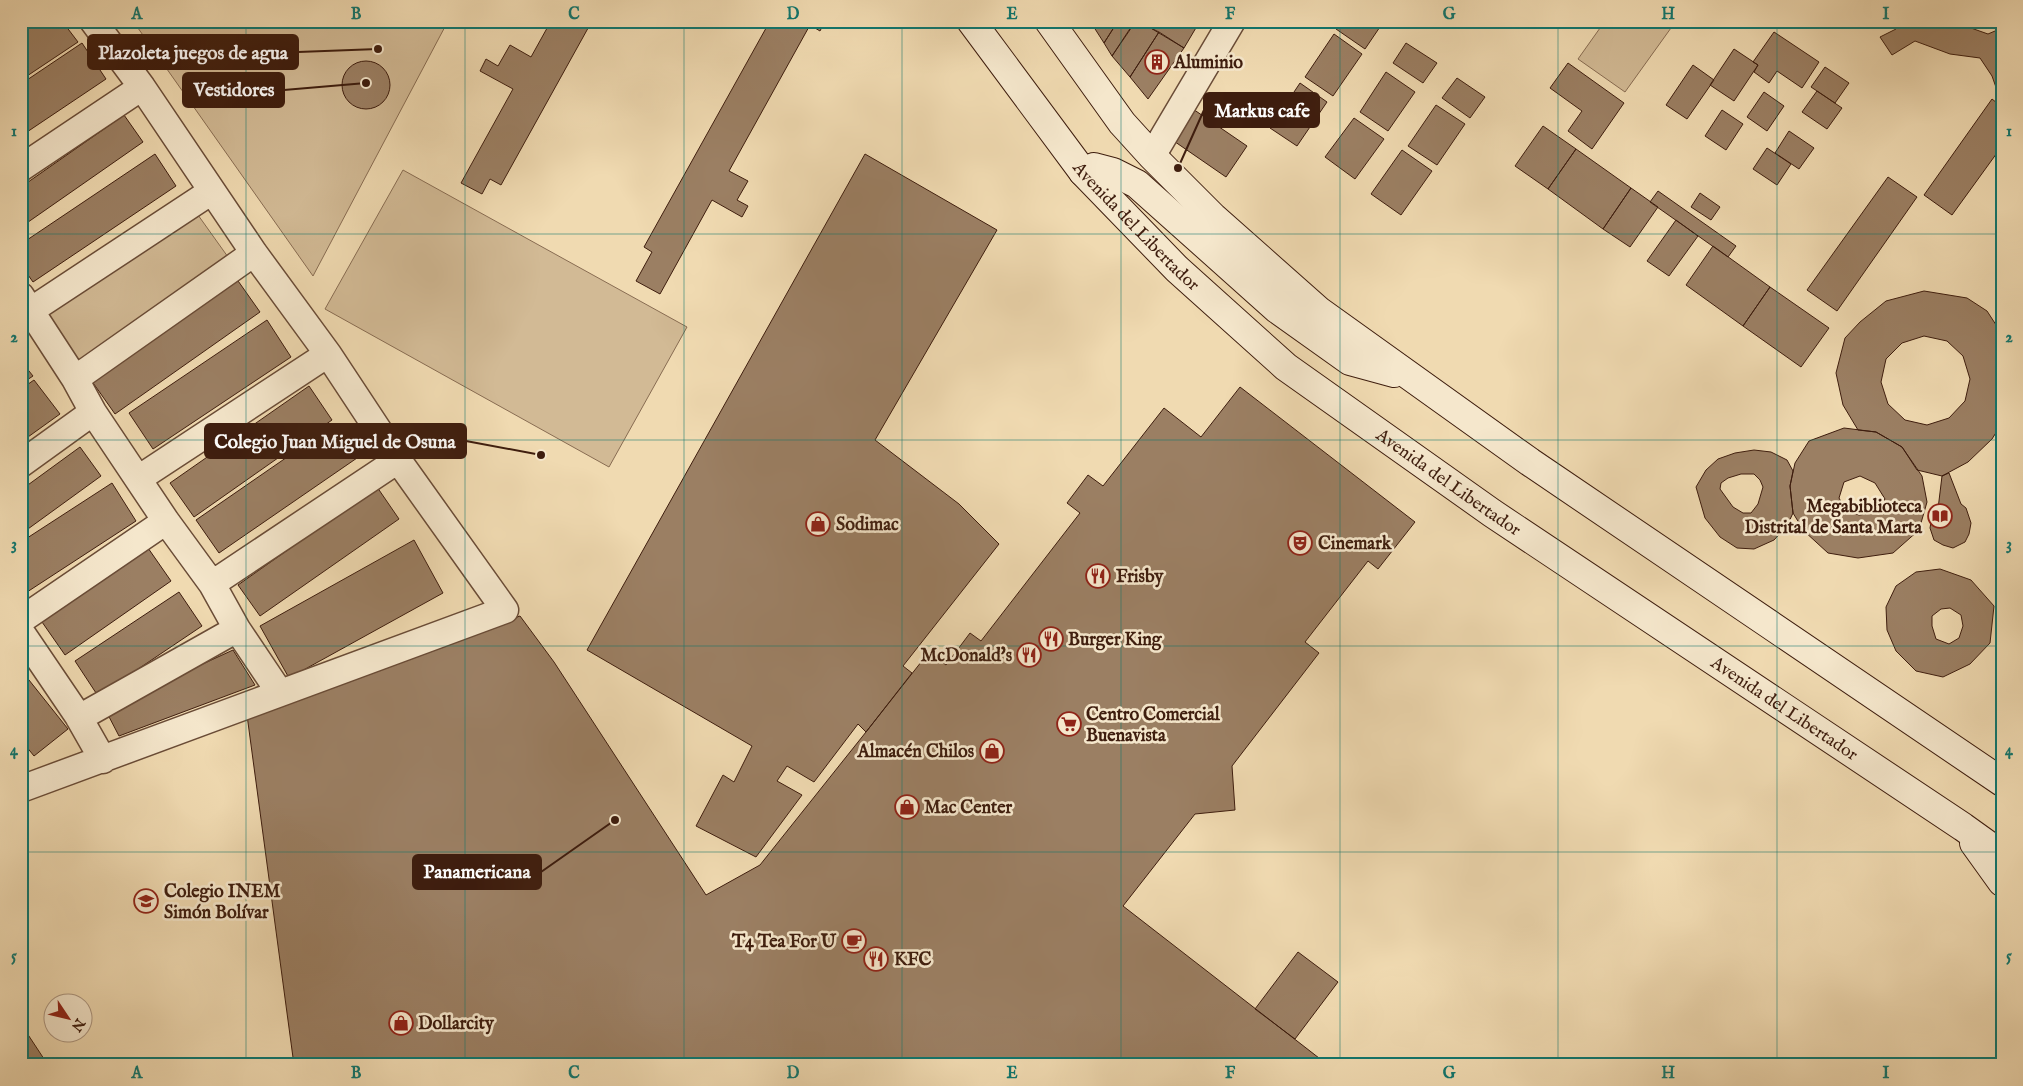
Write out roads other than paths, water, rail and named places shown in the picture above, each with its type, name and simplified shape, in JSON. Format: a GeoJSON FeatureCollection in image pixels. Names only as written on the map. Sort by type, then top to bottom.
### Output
{"type":"FeatureCollection","features":[{"type":"Feature","properties":{"kind":"main road","name":"Avenida del Libertador"},"geometry":{"type":"LineString","coordinates":[[971,21],[1083,172],[1177,269],[1286,367],[1492,513],[1963,827],[2002,855]]}},
{"type":"Feature","properties":{"kind":"main road"},"geometry":{"type":"LineString","coordinates":[[1054,24],[1122,123],[1152,156],[1213,217],[1319,311],[1530,462],[2002,782]]}},
{"type":"Feature","properties":{"kind":"main road"},"geometry":{"type":"LineString","coordinates":[[1083,172],[1094,167],[1113,172],[1137,184],[1277,309],[1350,361],[1412,378]]}},
{"type":"Feature","properties":{"kind":"main road"},"geometry":{"type":"LineString","coordinates":[[1963,827],[2002,882]]}},
{"type":"Feature","properties":{"kind":"street"},"geometry":{"type":"LineString","coordinates":[[21,789],[505,610],[398,460],[328,354],[254,253],[142,87],[93,21]]}},
{"type":"Feature","properties":{"kind":"street"},"geometry":{"type":"LineString","coordinates":[[1152,156],[1232,21]]}},
{"type":"Feature","properties":{"kind":"street"},"geometry":{"type":"LineString","coordinates":[[21,168],[142,87]]}},
{"type":"Feature","properties":{"kind":"street"},"geometry":{"type":"LineString","coordinates":[[212,192],[25,308],[75,379],[93,412],[166,521],[212,584],[237,629],[280,693]]}},
{"type":"Feature","properties":{"kind":"street"},"geometry":{"type":"LineString","coordinates":[[75,379],[254,253]]}},
{"type":"Feature","properties":{"kind":"street"},"geometry":{"type":"LineString","coordinates":[[138,479],[328,354]]}},
{"type":"Feature","properties":{"kind":"street"},"geometry":{"type":"LineString","coordinates":[[21,464],[93,412]]}},
{"type":"Feature","properties":{"kind":"street"},"geometry":{"type":"LineString","coordinates":[[212,584],[398,460]]}},
{"type":"Feature","properties":{"kind":"street"},"geometry":{"type":"LineString","coordinates":[[21,620],[166,521]]}},
{"type":"Feature","properties":{"kind":"street"},"geometry":{"type":"LineString","coordinates":[[79,718],[237,629]]}},
{"type":"Feature","properties":{"kind":"street"},"geometry":{"type":"LineString","coordinates":[[21,632],[79,718],[102,760]]}},
{"type":"Feature","properties":{"kind":"place","name":"Plazoleta juegos de agua"},"geometry":{"type":"Point","coordinates":[378,49]}},
{"type":"Feature","properties":{"kind":"place","name":"Aluminio"},"geometry":{"type":"Point","coordinates":[1157,62]}},
{"type":"Feature","properties":{"kind":"place","name":"Vestidores"},"geometry":{"type":"Point","coordinates":[366,83]}},
{"type":"Feature","properties":{"kind":"place","name":"Markus cafe"},"geometry":{"type":"Point","coordinates":[1178,168]}},
{"type":"Feature","properties":{"kind":"place","name":"Colegio Juan Miguel de Osuna"},"geometry":{"type":"Point","coordinates":[541,455]}},
{"type":"Feature","properties":{"kind":"place","name":"Megabiblioteca Distrital de Santa Marta"},"geometry":{"type":"Point","coordinates":[1940,516]}},
{"type":"Feature","properties":{"kind":"place","name":"Sodimac"},"geometry":{"type":"Point","coordinates":[818,524]}},
{"type":"Feature","properties":{"kind":"place","name":"Cinemark"},"geometry":{"type":"Point","coordinates":[1300,543]}},
{"type":"Feature","properties":{"kind":"place","name":"Frisby"},"geometry":{"type":"Point","coordinates":[1098,576]}},
{"type":"Feature","properties":{"kind":"place","name":"Burger King"},"geometry":{"type":"Point","coordinates":[1051,639]}},
{"type":"Feature","properties":{"kind":"place","name":"McDonald's"},"geometry":{"type":"Point","coordinates":[1029,655]}},
{"type":"Feature","properties":{"kind":"place","name":"Centro Comercial Buenavista"},"geometry":{"type":"Point","coordinates":[1069,724]}},
{"type":"Feature","properties":{"kind":"place","name":"Almacén Chilos"},"geometry":{"type":"Point","coordinates":[992,751]}},
{"type":"Feature","properties":{"kind":"place","name":"Mac Center"},"geometry":{"type":"Point","coordinates":[907,807]}},
{"type":"Feature","properties":{"kind":"place","name":"Panamericana"},"geometry":{"type":"Point","coordinates":[615,820]}},
{"type":"Feature","properties":{"kind":"place","name":"Colegio INEM Simón Bolívar"},"geometry":{"type":"Point","coordinates":[146,901]}},
{"type":"Feature","properties":{"kind":"place","name":"T4 Tea For U"},"geometry":{"type":"Point","coordinates":[854,941]}},
{"type":"Feature","properties":{"kind":"place","name":"KFC"},"geometry":{"type":"Point","coordinates":[876,959]}},
{"type":"Feature","properties":{"kind":"place","name":"Dollarcity"},"geometry":{"type":"Point","coordinates":[401,1023]}}]}
